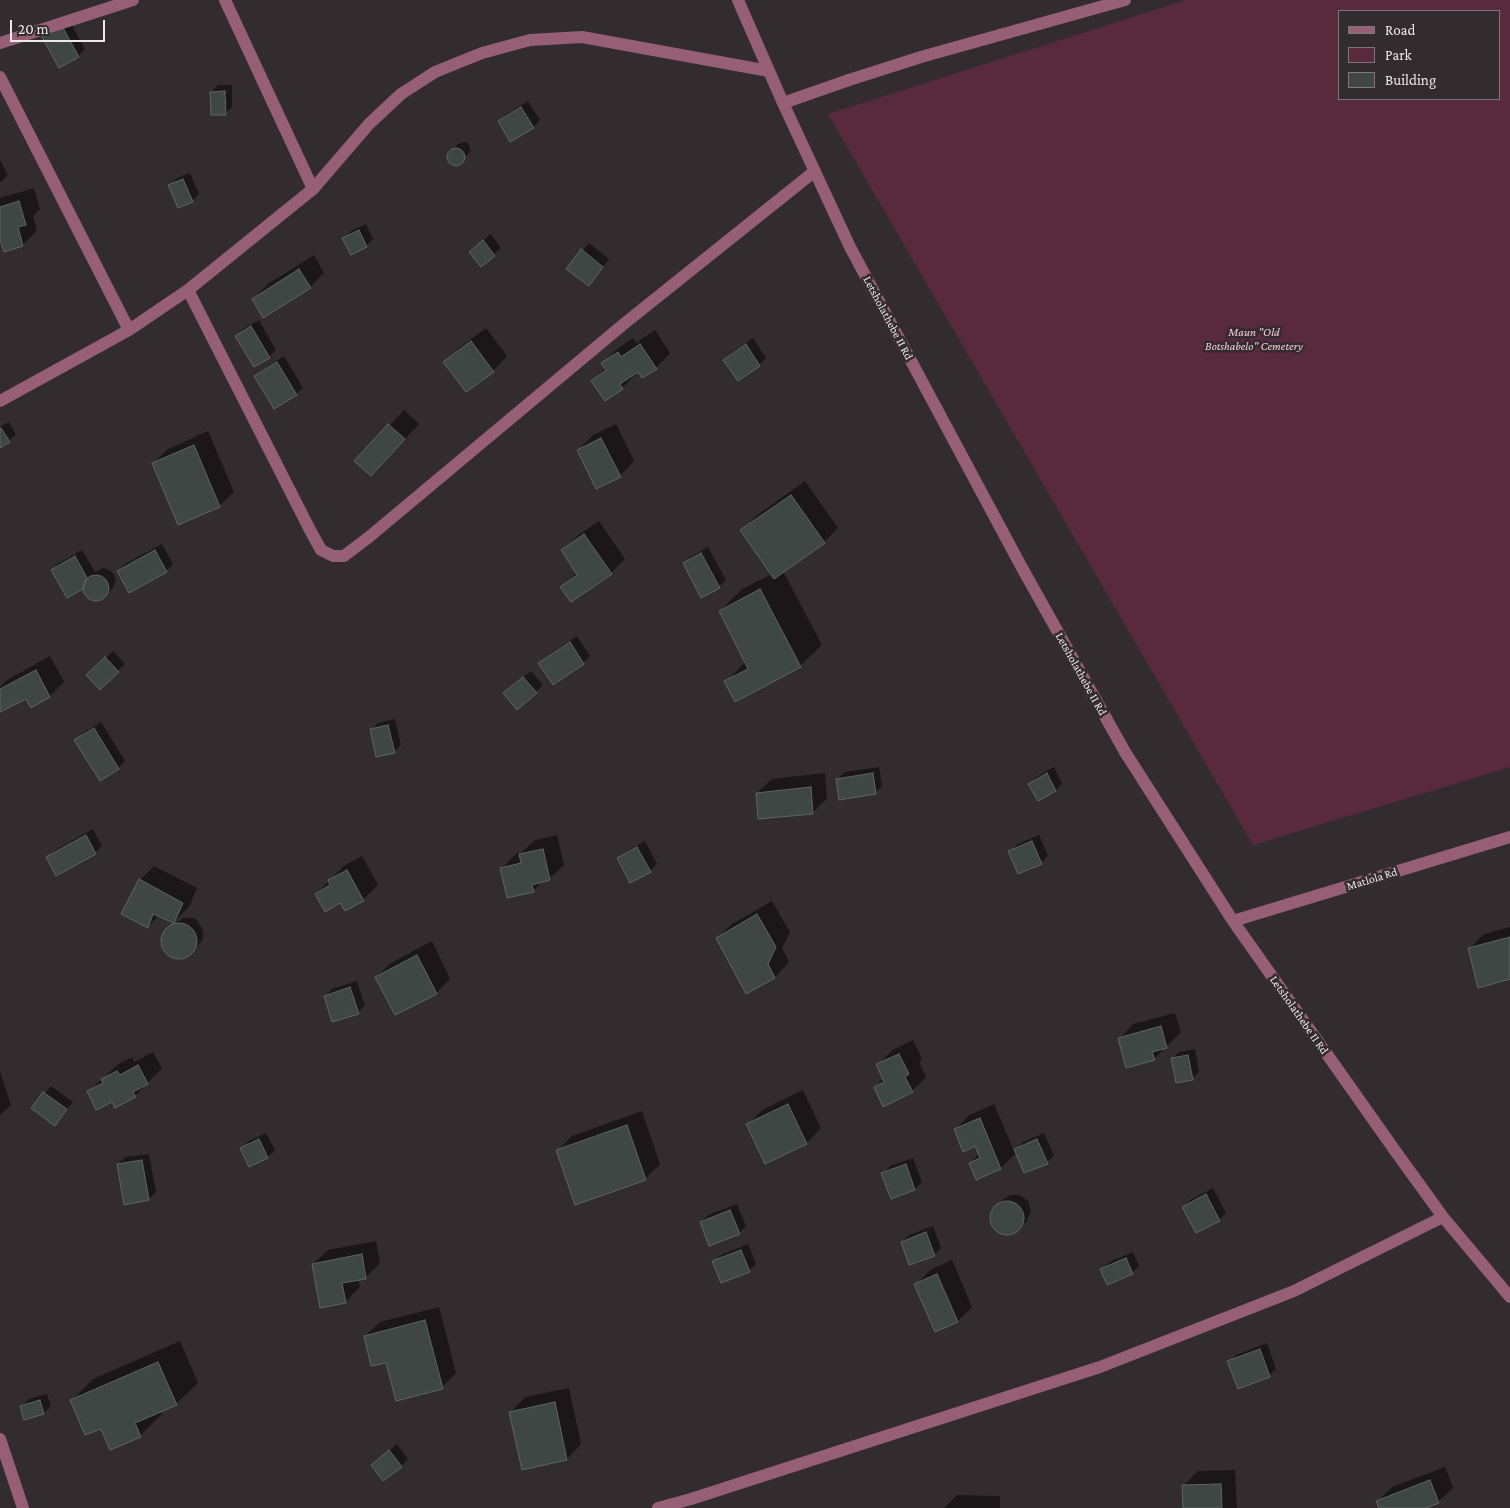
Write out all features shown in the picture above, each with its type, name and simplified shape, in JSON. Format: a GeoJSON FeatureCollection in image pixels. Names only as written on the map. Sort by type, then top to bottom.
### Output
{"type":"FeatureCollection","features":[{"type":"Feature","properties":{"kind":"street"},"geometry":{"type":"LineString","coordinates":[[0,43],[133,0]]}},
{"type":"Feature","properties":{"kind":"street"},"geometry":{"type":"LineString","coordinates":[[225,0],[313,189]]}},
{"type":"Feature","properties":{"kind":"street","name":"Letsholathebe II Rd"},"geometry":{"type":"LineString","coordinates":[[738,0],[850,248],[1021,566],[1125,752],[1233,921],[1443,1218],[1510,1297]]}},
{"type":"Feature","properties":{"kind":"street"},"geometry":{"type":"LineString","coordinates":[[783,103],[921,57],[1125,0]]}},
{"type":"Feature","properties":{"kind":"street"},"geometry":{"type":"LineString","coordinates":[[0,400],[129,330],[188,290],[313,189],[369,124],[401,94],[436,72],[482,52],[530,40],[582,37],[769,71]]}},
{"type":"Feature","properties":{"kind":"street"},"geometry":{"type":"LineString","coordinates":[[0,77],[129,330]]}},
{"type":"Feature","properties":{"kind":"street"},"geometry":{"type":"LineString","coordinates":[[188,290],[321,550],[333,556],[344,556],[625,322],[815,171]]}},
{"type":"Feature","properties":{"kind":"street","name":"Matlola Rd"},"geometry":{"type":"LineString","coordinates":[[1233,921],[1510,837]]}},
{"type":"Feature","properties":{"kind":"street"},"geometry":{"type":"LineString","coordinates":[[658,1508],[692,1504],[1100,1367],[1294,1291],[1443,1218]]}},
{"type":"Feature","properties":{"kind":"street"},"geometry":{"type":"LineString","coordinates":[[0,1439],[23,1508]]}},
{"type":"Feature","properties":{"kind":"green space","name":"Maun \"Old Botshabelo\" Cemetery"},"geometry":{"type":"Polygon","coordinates":[[[1186,0],[1510,0],[1510,767],[1253,845],[828,114],[1186,0]]]}},
{"type":"Feature","properties":{"kind":"building"},"geometry":{"type":"Polygon","coordinates":[[[62,26],[79,57],[59,68],[42,37],[62,26]]]}},
{"type":"Feature","properties":{"kind":"building"},"geometry":{"type":"Polygon","coordinates":[[[225,91],[226,115],[211,115],[210,92],[225,91]]]}},
{"type":"Feature","properties":{"kind":"building"},"geometry":{"type":"Polygon","coordinates":[[[521,107],[534,128],[510,142],[498,121],[521,107]]]}},
{"type":"Feature","properties":{"kind":"building"},"geometry":{"type":"Polygon","coordinates":[[[456,148],[462,151],[465,157],[462,163],[456,166],[450,163],[447,157],[450,151],[456,148]]]}},
{"type":"Feature","properties":{"kind":"building"},"geometry":{"type":"Polygon","coordinates":[[[183,179],[193,202],[178,208],[168,185],[183,179]]]}},
{"type":"Feature","properties":{"kind":"building"},"geometry":{"type":"Polygon","coordinates":[[[19,201],[26,225],[18,227],[23,246],[4,252],[0,239],[0,207],[19,201]]]}},
{"type":"Feature","properties":{"kind":"building"},"geometry":{"type":"Polygon","coordinates":[[[359,230],[367,247],[351,255],[342,238],[359,230]]]}},
{"type":"Feature","properties":{"kind":"building"},"geometry":{"type":"Polygon","coordinates":[[[483,240],[495,256],[481,267],[469,252],[483,240]]]}},
{"type":"Feature","properties":{"kind":"building"},"geometry":{"type":"Polygon","coordinates":[[[581,249],[603,267],[589,286],[566,269],[581,249]]]}},
{"type":"Feature","properties":{"kind":"building"},"geometry":{"type":"Polygon","coordinates":[[[299,269],[311,288],[263,318],[252,299],[299,269]]]}},
{"type":"Feature","properties":{"kind":"building"},"geometry":{"type":"Polygon","coordinates":[[[251,326],[270,358],[254,367],[235,336],[251,326]]]}},
{"type":"Feature","properties":{"kind":"building"},"geometry":{"type":"Polygon","coordinates":[[[471,341],[494,372],[466,392],[443,362],[471,341]]]}},
{"type":"Feature","properties":{"kind":"building"},"geometry":{"type":"Polygon","coordinates":[[[640,344],[657,369],[642,378],[638,372],[620,384],[623,389],[605,401],[591,381],[606,370],[601,363],[618,352],[621,357],[640,344]]]}},
{"type":"Feature","properties":{"kind":"building"},"geometry":{"type":"Polygon","coordinates":[[[746,344],[760,366],[738,381],[723,360],[746,344]]]}},
{"type":"Feature","properties":{"kind":"building"},"geometry":{"type":"Polygon","coordinates":[[[277,362],[297,395],[274,409],[254,376],[277,362]]]}},
{"type":"Feature","properties":{"kind":"building"},"geometry":{"type":"Polygon","coordinates":[[[388,424],[405,439],[371,476],[354,461],[388,424]]]}},
{"type":"Feature","properties":{"kind":"building"},"geometry":{"type":"Polygon","coordinates":[[[0,429],[10,442],[0,448],[0,429]]]}},
{"type":"Feature","properties":{"kind":"building"},"geometry":{"type":"Polygon","coordinates":[[[601,438],[621,477],[596,489],[577,450],[601,438]]]}},
{"type":"Feature","properties":{"kind":"building"},"geometry":{"type":"Polygon","coordinates":[[[194,445],[220,507],[178,525],[152,463],[194,445]]]}},
{"type":"Feature","properties":{"kind":"building"},"geometry":{"type":"Polygon","coordinates":[[[791,495],[825,543],[774,579],[740,530],[791,495]]]}},
{"type":"Feature","properties":{"kind":"building"},"geometry":{"type":"Polygon","coordinates":[[[584,534],[612,574],[571,602],[560,587],[577,575],[561,550],[584,534]]]}},
{"type":"Feature","properties":{"kind":"building"},"geometry":{"type":"Polygon","coordinates":[[[155,550],[167,572],[129,593],[117,571],[155,550]]]}},
{"type":"Feature","properties":{"kind":"building"},"geometry":{"type":"Polygon","coordinates":[[[701,553],[720,588],[701,598],[683,563],[701,553]]]}},
{"type":"Feature","properties":{"kind":"building"},"geometry":{"type":"Polygon","coordinates":[[[75,556],[87,578],[83,589],[67,598],[51,570],[75,556]]]}},
{"type":"Feature","properties":{"kind":"building"},"geometry":{"type":"Polygon","coordinates":[[[96,575],[105,579],[109,588],[105,597],[96,601],[87,597],[83,588],[87,579],[96,575]]]}},
{"type":"Feature","properties":{"kind":"building"},"geometry":{"type":"Polygon","coordinates":[[[760,589],[801,667],[735,702],[724,681],[748,669],[719,611],[760,589]]]}},
{"type":"Feature","properties":{"kind":"building"},"geometry":{"type":"Polygon","coordinates":[[[570,642],[584,664],[553,685],[538,663],[570,642]]]}},
{"type":"Feature","properties":{"kind":"building"},"geometry":{"type":"Polygon","coordinates":[[[105,657],[119,672],[100,690],[86,675],[105,657]]]}},
{"type":"Feature","properties":{"kind":"building"},"geometry":{"type":"Polygon","coordinates":[[[36,670],[50,697],[31,708],[26,699],[0,712],[0,689],[36,670]]]}},
{"type":"Feature","properties":{"kind":"building"},"geometry":{"type":"Polygon","coordinates":[[[523,677],[537,693],[517,710],[503,693],[523,677]]]}},
{"type":"Feature","properties":{"kind":"building"},"geometry":{"type":"Polygon","coordinates":[[[388,725],[395,753],[376,757],[370,729],[388,725]]]}},
{"type":"Feature","properties":{"kind":"building"},"geometry":{"type":"Polygon","coordinates":[[[94,728],[119,769],[100,781],[74,740],[94,728]]]}},
{"type":"Feature","properties":{"kind":"building"},"geometry":{"type":"Polygon","coordinates":[[[873,773],[876,794],[839,800],[836,779],[873,773]]]}},
{"type":"Feature","properties":{"kind":"building"},"geometry":{"type":"Polygon","coordinates":[[[1047,773],[1056,791],[1038,801],[1028,784],[1047,773]]]}},
{"type":"Feature","properties":{"kind":"building"},"geometry":{"type":"Polygon","coordinates":[[[811,787],[813,814],[758,819],[756,793],[811,787]]]}},
{"type":"Feature","properties":{"kind":"building"},"geometry":{"type":"Polygon","coordinates":[[[86,835],[96,854],[56,876],[46,857],[86,835]]]}},
{"type":"Feature","properties":{"kind":"building"},"geometry":{"type":"Polygon","coordinates":[[[1032,841],[1042,864],[1018,874],[1008,851],[1032,841]]]}},
{"type":"Feature","properties":{"kind":"building"},"geometry":{"type":"Polygon","coordinates":[[[637,847],[651,872],[630,883],[617,858],[637,847]]]}},
{"type":"Feature","properties":{"kind":"building"},"geometry":{"type":"Polygon","coordinates":[[[543,849],[550,880],[532,885],[534,892],[507,898],[500,868],[521,863],[519,854],[543,849]]]}},
{"type":"Feature","properties":{"kind":"building"},"geometry":{"type":"Polygon","coordinates":[[[347,870],[364,901],[345,911],[340,903],[325,912],[315,894],[330,885],[328,880],[347,870]]]}},
{"type":"Feature","properties":{"kind":"building"},"geometry":{"type":"Polygon","coordinates":[[[139,879],[183,903],[174,923],[153,914],[148,928],[121,914],[139,879]]]}},
{"type":"Feature","properties":{"kind":"building"},"geometry":{"type":"Polygon","coordinates":[[[757,914],[776,947],[768,964],[775,978],[746,994],[716,938],[757,914]]]}},
{"type":"Feature","properties":{"kind":"building"},"geometry":{"type":"Polygon","coordinates":[[[179,923],[192,928],[197,941],[192,954],[179,959],[166,954],[161,941],[166,928],[179,923]]]}},
{"type":"Feature","properties":{"kind":"building"},"geometry":{"type":"Polygon","coordinates":[[[1510,937],[1510,979],[1478,988],[1468,948],[1510,937]]]}},
{"type":"Feature","properties":{"kind":"building"},"geometry":{"type":"Polygon","coordinates":[[[417,955],[437,994],[395,1015],[375,977],[417,955]]]}},
{"type":"Feature","properties":{"kind":"building"},"geometry":{"type":"Polygon","coordinates":[[[350,987],[359,1014],[332,1022],[324,996],[350,987]]]}},
{"type":"Feature","properties":{"kind":"building"},"geometry":{"type":"Polygon","coordinates":[[[1161,1026],[1167,1048],[1152,1052],[1155,1060],[1126,1068],[1118,1038],[1161,1026]]]}},
{"type":"Feature","properties":{"kind":"building"},"geometry":{"type":"Polygon","coordinates":[[[899,1054],[909,1074],[905,1077],[913,1092],[883,1107],[874,1087],[884,1082],[876,1064],[899,1054]]]}},
{"type":"Feature","properties":{"kind":"building"},"geometry":{"type":"Polygon","coordinates":[[[1188,1055],[1193,1080],[1176,1083],[1171,1058],[1188,1055]]]}},
{"type":"Feature","properties":{"kind":"building"},"geometry":{"type":"Polygon","coordinates":[[[138,1065],[148,1084],[133,1092],[136,1097],[115,1108],[112,1102],[96,1110],[87,1091],[103,1083],[101,1079],[117,1071],[120,1075],[138,1065]]]}},
{"type":"Feature","properties":{"kind":"building"},"geometry":{"type":"Polygon","coordinates":[[[43,1092],[67,1109],[55,1126],[31,1108],[43,1092]]]}},
{"type":"Feature","properties":{"kind":"building"},"geometry":{"type":"Polygon","coordinates":[[[788,1104],[807,1144],[765,1164],[746,1124],[788,1104]]]}},
{"type":"Feature","properties":{"kind":"building"},"geometry":{"type":"Polygon","coordinates":[[[980,1118],[1001,1169],[976,1180],[969,1163],[980,1158],[975,1146],[963,1152],[954,1129],[980,1118]]]}},
{"type":"Feature","properties":{"kind":"building"},"geometry":{"type":"Polygon","coordinates":[[[627,1125],[646,1180],[575,1205],[556,1150],[627,1125]]]}},
{"type":"Feature","properties":{"kind":"building"},"geometry":{"type":"Polygon","coordinates":[[[259,1139],[268,1158],[249,1167],[240,1148],[259,1139]]]}},
{"type":"Feature","properties":{"kind":"building"},"geometry":{"type":"Polygon","coordinates":[[[1037,1139],[1048,1164],[1024,1173],[1014,1149],[1037,1139]]]}},
{"type":"Feature","properties":{"kind":"building"},"geometry":{"type":"Polygon","coordinates":[[[142,1160],[149,1200],[124,1205],[117,1164],[142,1160]]]}},
{"type":"Feature","properties":{"kind":"building"},"geometry":{"type":"Polygon","coordinates":[[[906,1164],[915,1190],[891,1199],[881,1173],[906,1164]]]}},
{"type":"Feature","properties":{"kind":"building"},"geometry":{"type":"Polygon","coordinates":[[[1206,1194],[1220,1221],[1196,1233],[1182,1207],[1206,1194]]]}},
{"type":"Feature","properties":{"kind":"building"},"geometry":{"type":"Polygon","coordinates":[[[1007,1201],[1014,1202],[1019,1206],[1023,1211],[1023,1225],[1019,1230],[1014,1234],[1007,1235],[1000,1234],[995,1230],[991,1225],[990,1218],[991,1211],[995,1206],[1000,1202],[1007,1201]]]}},
{"type":"Feature","properties":{"kind":"building"},"geometry":{"type":"Polygon","coordinates":[[[730,1210],[740,1234],[709,1246],[700,1222],[730,1210]]]}},
{"type":"Feature","properties":{"kind":"building"},"geometry":{"type":"Polygon","coordinates":[[[926,1232],[935,1256],[909,1265],[901,1242],[926,1232]]]}},
{"type":"Feature","properties":{"kind":"building"},"geometry":{"type":"Polygon","coordinates":[[[741,1250],[750,1272],[721,1283],[712,1261],[741,1250]]]}},
{"type":"Feature","properties":{"kind":"building"},"geometry":{"type":"Polygon","coordinates":[[[362,1254],[366,1279],[342,1283],[346,1303],[320,1308],[312,1264],[362,1254]]]}},
{"type":"Feature","properties":{"kind":"building"},"geometry":{"type":"Polygon","coordinates":[[[1126,1258],[1133,1274],[1107,1285],[1100,1269],[1126,1258]]]}},
{"type":"Feature","properties":{"kind":"building"},"geometry":{"type":"Polygon","coordinates":[[[937,1274],[958,1322],[935,1332],[914,1284],[937,1274]]]}},
{"type":"Feature","properties":{"kind":"building"},"geometry":{"type":"Polygon","coordinates":[[[425,1320],[443,1389],[396,1401],[386,1363],[371,1366],[364,1336],[425,1320]]]}},
{"type":"Feature","properties":{"kind":"building"},"geometry":{"type":"Polygon","coordinates":[[[1260,1349],[1270,1377],[1238,1389],[1227,1361],[1260,1349]]]}},
{"type":"Feature","properties":{"kind":"building"},"geometry":{"type":"Polygon","coordinates":[[[158,1362],[177,1405],[135,1423],[141,1437],[110,1450],[101,1429],[85,1435],[70,1400],[158,1362]]]}},
{"type":"Feature","properties":{"kind":"building"},"geometry":{"type":"Polygon","coordinates":[[[40,1400],[44,1414],[24,1420],[20,1406],[40,1400]]]}},
{"type":"Feature","properties":{"kind":"building"},"geometry":{"type":"Polygon","coordinates":[[[555,1402],[567,1460],[522,1470],[509,1412],[555,1402]]]}},
{"type":"Feature","properties":{"kind":"building"},"geometry":{"type":"Polygon","coordinates":[[[389,1450],[402,1467],[383,1481],[371,1465],[389,1450]]]}},
{"type":"Feature","properties":{"kind":"building"},"geometry":{"type":"Polygon","coordinates":[[[1430,1480],[1439,1503],[1426,1508],[1379,1508],[1376,1501],[1430,1480]]]}},
{"type":"Feature","properties":{"kind":"building"},"geometry":{"type":"Polygon","coordinates":[[[1221,1484],[1222,1508],[1183,1508],[1182,1485],[1221,1484]]]}}]}
